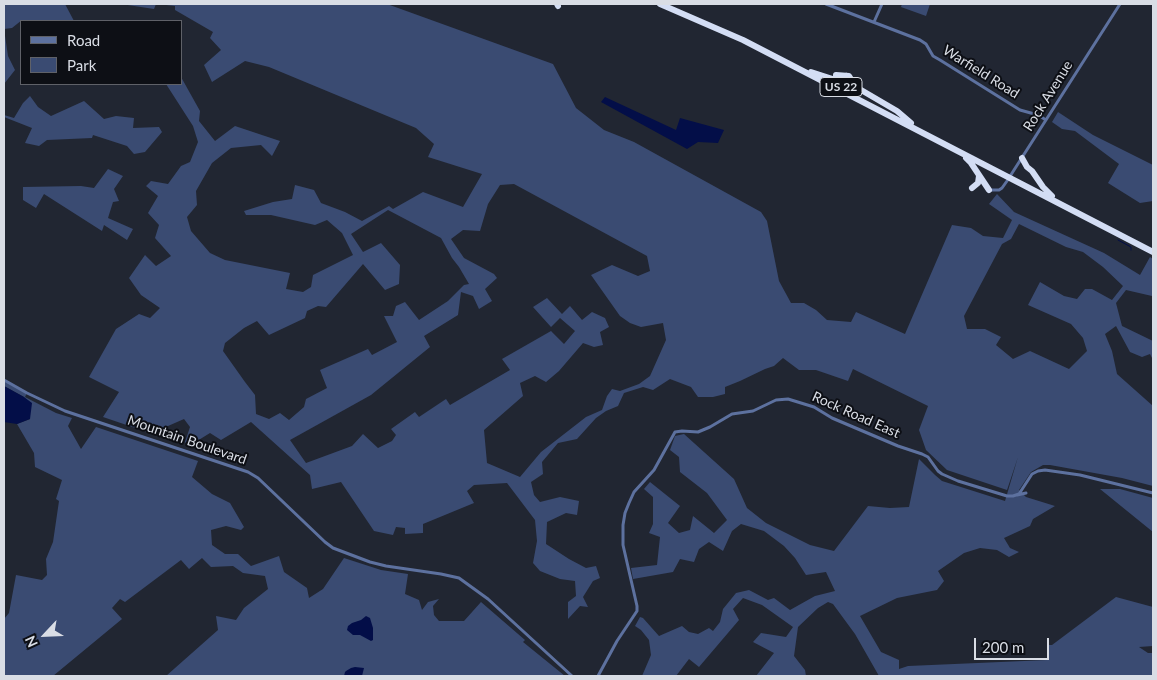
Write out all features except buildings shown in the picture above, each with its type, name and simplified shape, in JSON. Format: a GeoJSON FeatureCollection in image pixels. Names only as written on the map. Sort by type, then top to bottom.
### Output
{"type":"FeatureCollection","features":[{"type":"Feature","properties":{"kind":"highway","name":"US 22"},"geometry":{"type":"LineString","coordinates":[[660,4],[743,40],[1153,250]]}},
{"type":"Feature","properties":{"kind":"highway","name":"US 22"},"geometry":{"type":"LineString","coordinates":[[669,4],[713,23],[811,72],[1153,250]]}},
{"type":"Feature","properties":{"kind":"highway"},"geometry":{"type":"LineString","coordinates":[[811,72],[845,83],[849,80],[846,76]]}},
{"type":"Feature","properties":{"kind":"highway"},"geometry":{"type":"LineString","coordinates":[[836,75],[851,78],[856,87],[899,112],[911,123]]}},
{"type":"Feature","properties":{"kind":"highway"},"geometry":{"type":"LineString","coordinates":[[958,151],[971,163],[989,190]]}},
{"type":"Feature","properties":{"kind":"highway"},"geometry":{"type":"LineString","coordinates":[[1022,158],[1027,167],[1052,196]]}},
{"type":"Feature","properties":{"kind":"highway"},"geometry":{"type":"LineString","coordinates":[[1018,165],[1027,167]]}},
{"type":"Feature","properties":{"kind":"highway"},"geometry":{"type":"LineString","coordinates":[[972,188],[978,183],[979,175]]}},
{"type":"Feature","properties":{"kind":"street","name":"Warfield Road"},"geometry":{"type":"LineString","coordinates":[[826,4],[920,40],[926,44],[935,57],[1020,110],[1038,115],[1046,120]]}},
{"type":"Feature","properties":{"kind":"street"},"geometry":{"type":"LineString","coordinates":[[874,22],[882,4]]}},
{"type":"Feature","properties":{"kind":"street"},"geometry":{"type":"LineString","coordinates":[[1114,4],[1119,5]]}},
{"type":"Feature","properties":{"kind":"street","name":"Rock Avenue"},"geometry":{"type":"LineString","coordinates":[[989,190],[1002,188],[1010,177],[1119,5]]}},
{"type":"Feature","properties":{"kind":"street","name":"Mountain Boulevard"},"geometry":{"type":"LineString","coordinates":[[4,380],[65,411],[234,467],[258,478],[325,542],[338,551],[386,566],[459,578],[488,599],[572,676]]}},
{"type":"Feature","properties":{"kind":"street","name":"Rock Road East"},"geometry":{"type":"LineString","coordinates":[[598,676],[617,641],[637,611],[623,551],[622,531],[625,513],[632,497],[654,470],[674,432],[698,432],[732,414],[753,411],[776,400],[788,399],[814,407],[832,418],[922,454],[928,458],[938,471],[949,477],[1007,496],[1014,496]]}},
{"type":"Feature","properties":{"kind":"street"},"geometry":{"type":"LineString","coordinates":[[1014,496],[1021,491],[1034,473],[1045,470],[1080,475],[1153,492]]}},
{"type":"Feature","properties":{"kind":"street"},"geometry":{"type":"LineString","coordinates":[[1014,496],[1026,492],[1025,485]]}},
{"type":"Feature","properties":{"kind":"green space"},"geometry":{"type":"Polygon","coordinates":[[[4,4],[65,4],[73,20],[20,20],[12,28],[4,29],[4,4]]]}},
{"type":"Feature","properties":{"kind":"green space"},"geometry":{"type":"Polygon","coordinates":[[[121,4],[156,4],[154,9],[121,4]]]}},
{"type":"Feature","properties":{"kind":"green space"},"geometry":{"type":"Polygon","coordinates":[[[157,4],[387,4],[553,64],[576,108],[604,130],[634,142],[761,212],[767,221],[779,281],[791,303],[804,303],[816,310],[827,320],[851,322],[856,312],[905,334],[952,225],[971,228],[983,236],[1003,238],[1012,220],[989,204],[997,194],[1014,212],[1104,253],[1140,275],[1150,257],[1153,259],[1152,296],[1126,290],[1116,303],[1122,326],[1153,341],[1153,360],[1150,354],[1142,357],[1130,352],[1116,326],[1105,334],[1112,351],[1117,374],[1153,406],[1153,486],[1122,478],[1043,465],[1031,472],[1019,490],[1026,497],[1055,506],[1033,519],[1030,526],[1004,538],[1010,548],[1019,552],[1009,557],[997,550],[980,548],[964,553],[938,571],[944,581],[937,590],[897,598],[860,616],[881,652],[899,660],[899,669],[908,666],[1047,660],[1047,645],[1052,645],[1116,597],[1153,607],[1153,646],[1139,647],[1148,653],[1153,653],[1153,676],[879,676],[855,634],[833,604],[828,602],[818,608],[798,627],[794,656],[805,670],[806,676],[756,676],[774,653],[753,642],[761,633],[786,637],[793,627],[762,605],[743,598],[733,609],[739,620],[699,667],[689,659],[676,676],[642,676],[651,655],[649,640],[635,626],[640,617],[659,636],[682,626],[689,632],[698,634],[709,628],[713,631],[720,622],[723,609],[736,593],[749,590],[768,600],[774,598],[790,610],[815,596],[835,591],[826,572],[806,575],[795,558],[784,546],[764,531],[741,524],[732,531],[723,551],[709,542],[699,549],[694,562],[680,559],[673,572],[633,579],[631,568],[657,565],[660,537],[649,533],[653,524],[653,497],[644,489],[650,482],[680,506],[668,523],[679,533],[690,530],[693,516],[714,533],[727,520],[707,493],[680,472],[679,457],[670,450],[675,436],[684,434],[734,479],[747,508],[766,523],[810,545],[834,551],[868,506],[909,507],[919,459],[942,481],[1005,501],[1018,457],[1007,490],[947,470],[926,450],[919,430],[928,406],[853,369],[848,381],[816,370],[799,370],[783,358],[774,366],[725,387],[725,394],[713,397],[698,397],[691,387],[670,379],[653,390],[643,387],[624,393],[618,406],[596,418],[577,439],[558,443],[542,462],[543,474],[531,482],[534,495],[540,502],[560,497],[579,501],[577,515],[566,513],[547,522],[546,544],[586,568],[596,566],[600,578],[593,581],[583,597],[588,607],[580,606],[568,619],[568,602],[576,596],[575,581],[560,579],[540,571],[533,563],[537,541],[535,520],[507,483],[474,485],[467,491],[474,503],[423,524],[423,533],[405,534],[405,528],[396,527],[393,535],[374,531],[341,482],[312,489],[310,475],[251,422],[221,440],[210,433],[189,446],[185,442],[190,427],[184,419],[168,426],[159,436],[103,417],[119,392],[89,377],[116,329],[139,314],[150,318],[160,308],[141,295],[129,278],[145,255],[156,266],[171,256],[155,238],[159,225],[148,213],[158,196],[146,186],[151,181],[168,184],[181,166],[190,162],[198,142],[193,126],[167,85],[182,85],[182,79],[200,111],[199,121],[215,141],[235,126],[280,141],[272,156],[261,145],[231,148],[212,163],[196,191],[197,205],[187,217],[191,231],[210,253],[225,260],[290,273],[286,289],[303,292],[311,287],[313,275],[353,255],[342,233],[327,220],[315,225],[271,215],[246,215],[244,211],[273,202],[292,199],[295,185],[314,190],[321,203],[362,221],[389,206],[393,209],[423,192],[463,207],[482,174],[428,157],[434,144],[416,128],[269,67],[245,61],[212,82],[204,65],[221,50],[210,38],[213,32],[175,10],[175,6],[157,4]],[[514,184],[500,185],[488,204],[480,231],[463,230],[451,239],[464,258],[494,274],[497,278],[485,289],[492,301],[479,309],[473,296],[461,292],[458,315],[424,336],[430,347],[371,395],[290,440],[306,463],[352,446],[363,434],[378,448],[392,441],[396,435],[391,429],[415,412],[419,417],[446,399],[450,405],[510,370],[502,359],[551,331],[564,344],[575,331],[560,318],[551,327],[533,307],[547,298],[562,314],[570,306],[582,320],[592,312],[605,318],[609,327],[600,332],[603,345],[594,347],[583,343],[559,371],[546,382],[535,376],[520,383],[523,396],[484,430],[487,463],[520,477],[541,452],[586,417],[602,410],[607,396],[612,389],[620,391],[639,384],[650,376],[666,340],[663,323],[641,327],[630,323],[620,316],[591,275],[612,265],[638,276],[650,271],[647,256],[514,184]],[[388,210],[351,234],[363,252],[381,243],[400,265],[399,284],[385,290],[363,264],[326,307],[318,306],[307,311],[305,318],[269,335],[257,321],[244,328],[225,343],[223,351],[255,395],[256,414],[269,419],[280,413],[289,420],[304,407],[306,399],[327,388],[320,370],[368,349],[372,355],[397,342],[384,316],[393,316],[396,306],[405,302],[419,320],[448,301],[464,285],[469,284],[441,238],[388,210]],[[1019,224],[1011,239],[1002,244],[964,316],[967,329],[985,329],[1001,337],[996,345],[1013,359],[1030,351],[1069,369],[1087,351],[1083,338],[1071,324],[1028,305],[1040,282],[1064,296],[1077,299],[1085,289],[1092,289],[1112,300],[1123,286],[1103,267],[1083,252],[1066,247],[1019,224]]]}},
{"type":"Feature","properties":{"kind":"green space"},"geometry":{"type":"Polygon","coordinates":[[[902,4],[930,4],[926,16],[901,7],[902,4]]]}},
{"type":"Feature","properties":{"kind":"green space"},"geometry":{"type":"Polygon","coordinates":[[[4,29],[8,56],[15,70],[4,84],[4,29]]]}},
{"type":"Feature","properties":{"kind":"green space"},"geometry":{"type":"Polygon","coordinates":[[[30,96],[38,107],[51,116],[84,101],[104,119],[116,116],[134,118],[133,128],[159,127],[162,132],[145,152],[134,154],[127,146],[93,135],[92,138],[47,140],[39,146],[25,143],[32,128],[4,117],[4,115],[14,118],[23,103],[30,96]]]}},
{"type":"Feature","properties":{"kind":"green space"},"geometry":{"type":"Polygon","coordinates":[[[1058,112],[1093,135],[1153,165],[1153,201],[1140,203],[1108,183],[1119,164],[1075,131],[1062,129],[1052,122],[1058,112]]]}},
{"type":"Feature","properties":{"kind":"green space"},"geometry":{"type":"Polygon","coordinates":[[[108,169],[123,176],[114,189],[119,201],[113,202],[108,218],[133,229],[127,240],[104,225],[102,231],[44,194],[36,208],[23,200],[23,187],[81,186],[94,188],[108,169]]]}},
{"type":"Feature","properties":{"kind":"green space"},"geometry":{"type":"Polygon","coordinates":[[[4,380],[27,393],[25,397],[56,413],[72,418],[68,426],[81,449],[96,427],[198,461],[192,477],[212,494],[230,503],[244,527],[241,530],[226,526],[211,530],[212,545],[225,554],[238,554],[251,566],[279,556],[284,572],[307,588],[309,598],[323,589],[344,558],[381,570],[408,574],[405,594],[419,600],[422,610],[428,602],[439,599],[433,606],[434,615],[439,621],[464,621],[481,602],[525,640],[523,642],[565,676],[166,676],[218,630],[216,616],[236,620],[244,608],[268,589],[265,576],[243,573],[233,566],[211,567],[202,558],[189,569],[181,560],[125,602],[120,599],[112,608],[122,619],[53,676],[4,676],[4,619],[9,613],[16,575],[42,580],[47,575],[46,559],[53,542],[59,501],[56,499],[62,480],[35,467],[34,453],[17,424],[30,419],[24,397],[4,386],[4,380]]]}},
{"type":"Feature","properties":{"kind":"green space"},"geometry":{"type":"Polygon","coordinates":[[[1100,489],[1120,489],[1153,498],[1153,532],[1100,489]]]}},
{"type":"Feature","properties":{"kind":"shaded area"},"geometry":{"type":"Polygon","coordinates":[[[605,97],[676,130],[680,118],[724,130],[718,143],[698,142],[687,149],[601,102],[605,97]]]}},
{"type":"Feature","properties":{"kind":"shaded area"},"geometry":{"type":"Polygon","coordinates":[[[4,386],[32,403],[30,419],[17,424],[4,422],[4,386]]]}},
{"type":"Feature","properties":{"kind":"shaded area"},"geometry":{"type":"Polygon","coordinates":[[[366,616],[370,618],[373,628],[373,640],[371,641],[360,635],[353,635],[347,630],[348,626],[352,623],[366,616]]]}},
{"type":"Feature","properties":{"kind":"shaded area"},"geometry":{"type":"Polygon","coordinates":[[[355,667],[364,668],[362,676],[344,676],[346,671],[355,667]]]}},
{"type":"Feature","properties":{"kind":"waterway"},"geometry":{"type":"LineString","coordinates":[[1118,240],[1131,247],[1131,250]]}}]}
